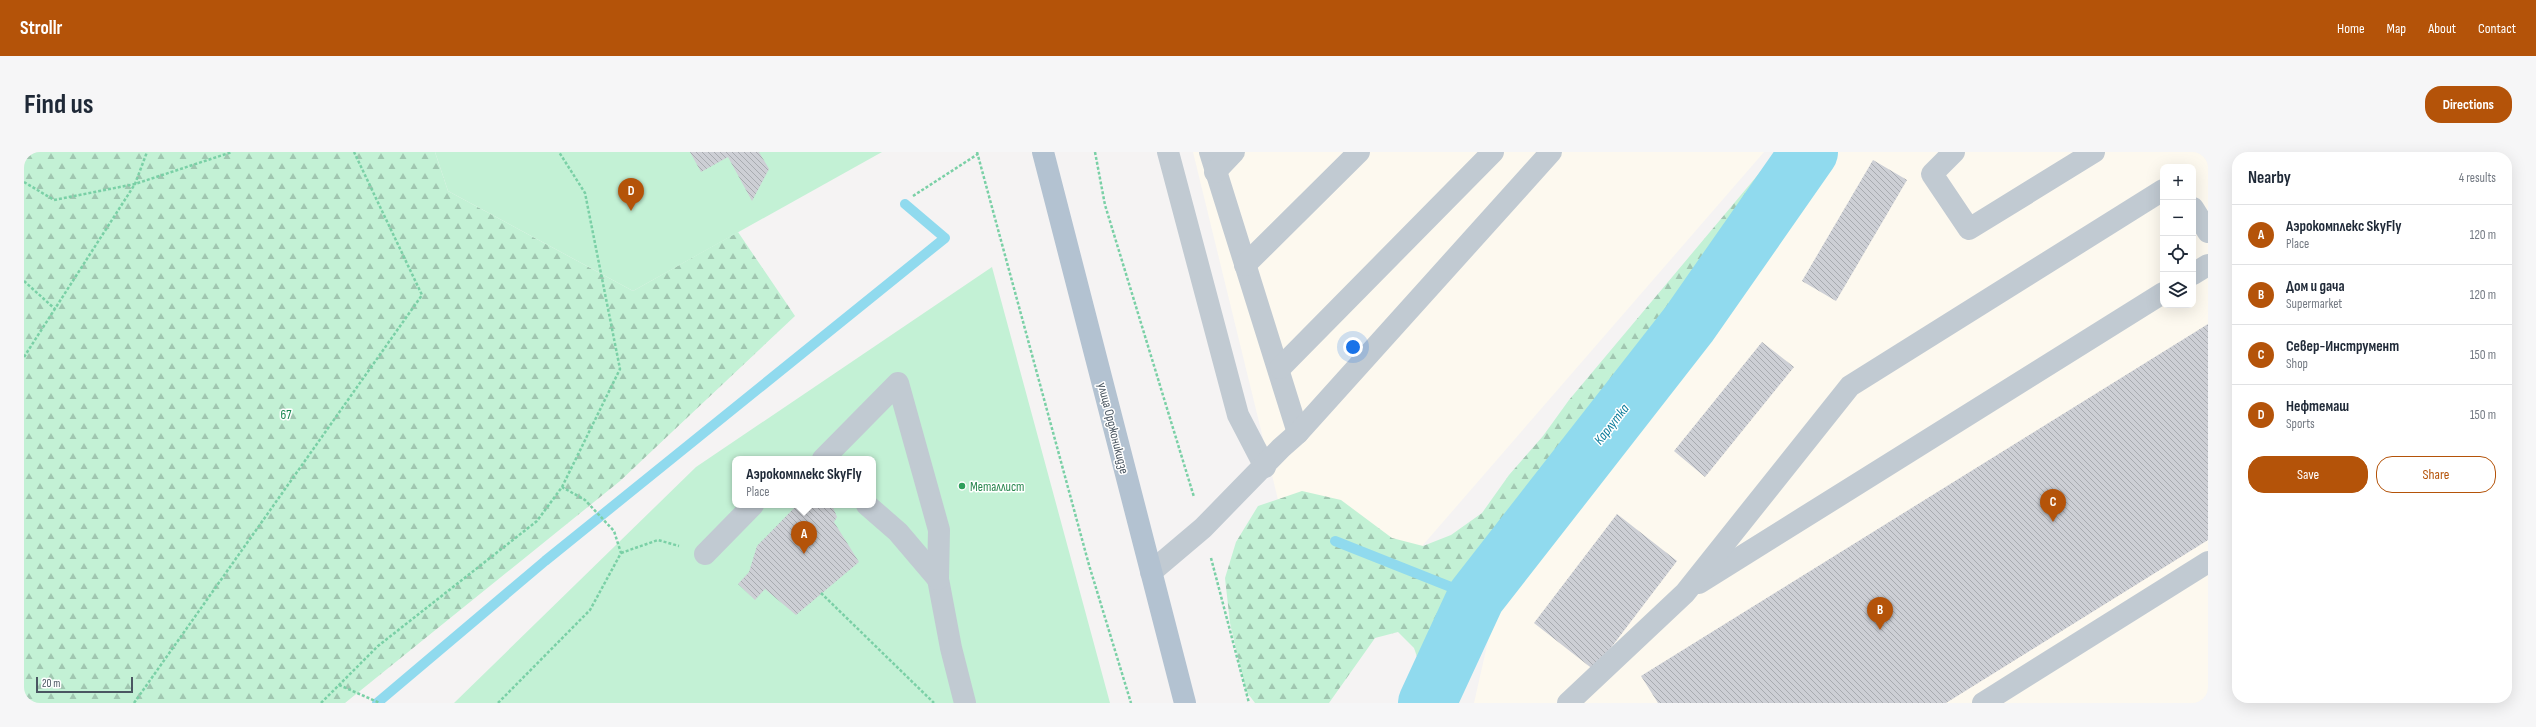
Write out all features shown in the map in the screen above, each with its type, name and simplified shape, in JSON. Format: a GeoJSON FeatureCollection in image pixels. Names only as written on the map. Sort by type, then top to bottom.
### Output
{"type":"FeatureCollection","features":[{"type":"Feature","properties":{"kind":"main road","name":"улица Орджоникидзе"},"geometry":{"type":"LineString","coordinates":[[1043,152],[1185,703]]}},
{"type":"Feature","properties":{"kind":"lane"},"geometry":{"type":"LineString","coordinates":[[1168,152],[1238,415],[1265,467]]}},
{"type":"Feature","properties":{"kind":"lane"},"geometry":{"type":"LineString","coordinates":[[1234,152],[1212,162],[1245,266],[1280,368],[1298,433]]}},
{"type":"Feature","properties":{"kind":"lane"},"geometry":{"type":"LineString","coordinates":[[1245,266],[1359,152]]}},
{"type":"Feature","properties":{"kind":"lane"},"geometry":{"type":"LineString","coordinates":[[1280,368],[1493,152]]}},
{"type":"Feature","properties":{"kind":"lane"},"geometry":{"type":"LineString","coordinates":[[1151,572],[1203,528],[1265,467],[1281,448],[1298,433],[1552,152]]}},
{"type":"Feature","properties":{"kind":"lane"},"geometry":{"type":"LineString","coordinates":[[1954,152],[1932,174],[1969,228],[2094,152]]}},
{"type":"Feature","properties":{"kind":"lane"},"geometry":{"type":"LineString","coordinates":[[1568,703],[1685,593],[1850,386],[2160,192]]}},
{"type":"Feature","properties":{"kind":"lane"},"geometry":{"type":"LineString","coordinates":[[2196,213],[2208,232]]}},
{"type":"Feature","properties":{"kind":"lane"},"geometry":{"type":"LineString","coordinates":[[2196,272],[2208,265]]}},
{"type":"Feature","properties":{"kind":"lane"},"geometry":{"type":"LineString","coordinates":[[1685,593],[2160,295]]}},
{"type":"Feature","properties":{"kind":"lane"},"geometry":{"type":"LineString","coordinates":[[825,456],[898,383],[939,530],[938,579],[951,648],[965,703]]}},
{"type":"Feature","properties":{"kind":"lane"},"geometry":{"type":"LineString","coordinates":[[704,554],[750,508]]}},
{"type":"Feature","properties":{"kind":"lane"},"geometry":{"type":"LineString","coordinates":[[870,508],[898,532],[938,579]]}},
{"type":"Feature","properties":{"kind":"lane"},"geometry":{"type":"LineString","coordinates":[[1984,703],[2208,562]]}},
{"type":"Feature","properties":{"kind":"path"},"geometry":{"type":"LineString","coordinates":[[24,357],[135,184],[147,152]]}},
{"type":"Feature","properties":{"kind":"path"},"geometry":{"type":"LineString","coordinates":[[24,182],[54,200],[135,184],[232,152]]}},
{"type":"Feature","properties":{"kind":"path"},"geometry":{"type":"LineString","coordinates":[[134,703],[422,295],[354,152]]}},
{"type":"Feature","properties":{"kind":"path"},"geometry":{"type":"LineString","coordinates":[[321,703],[378,646],[537,520],[562,487],[620,369],[585,193],[559,152]]}},
{"type":"Feature","properties":{"kind":"path"},"geometry":{"type":"LineString","coordinates":[[1095,152],[1105,205],[1203,528],[1249,703]]}},
{"type":"Feature","properties":{"kind":"path"},"geometry":{"type":"LineString","coordinates":[[913,196],[978,153],[1090,565],[1131,703]]}},
{"type":"Feature","properties":{"kind":"path"},"geometry":{"type":"LineString","coordinates":[[24,281],[55,309]]}},
{"type":"Feature","properties":{"kind":"path"},"geometry":{"type":"LineString","coordinates":[[562,487],[585,500],[614,531],[621,553]]}},
{"type":"Feature","properties":{"kind":"path"},"geometry":{"type":"LineString","coordinates":[[498,703],[590,610],[621,553],[658,540],[704,554]]}},
{"type":"Feature","properties":{"kind":"path"},"geometry":{"type":"LineString","coordinates":[[821,593],[934,703]]}},
{"type":"Feature","properties":{"kind":"path"},"geometry":{"type":"LineString","coordinates":[[339,685],[380,703]]}},
{"type":"Feature","properties":{"kind":"shaded area"},"geometry":{"type":"Polygon","coordinates":[[[1193,152],[1764,152],[1377,598],[1293,561],[1193,152]]]}},
{"type":"Feature","properties":{"kind":"shaded area"},"geometry":{"type":"Polygon","coordinates":[[[1828,152],[2208,152],[2208,703],[1474,703],[1495,610],[1712,339],[1828,152]]]}},
{"type":"Feature","properties":{"kind":"green space","name":"67"},"geometry":{"type":"Polygon","coordinates":[[[24,152],[435,152],[448,191],[633,291],[738,232],[795,316],[620,481],[345,703],[24,703],[24,152]]]}},
{"type":"Feature","properties":{"kind":"green space"},"geometry":{"type":"Polygon","coordinates":[[[435,152],[882,152],[633,291],[448,191],[435,152]]]}},
{"type":"Feature","properties":{"kind":"green space"},"geometry":{"type":"Polygon","coordinates":[[[1777,152],[1828,152],[1712,339],[1495,610],[1444,703],[1402,703],[1412,689],[1421,668],[1414,648],[1398,632],[1375,638],[1329,703],[1255,703],[1246,691],[1230,623],[1225,578],[1236,542],[1258,506],[1302,491],[1341,500],[1392,538],[1423,546],[1451,535],[1482,513],[1509,475],[1543,436],[1569,400],[1777,152]]]}},
{"type":"Feature","properties":{"kind":"green space","name":"Металлист"},"geometry":{"type":"Polygon","coordinates":[[[992,267],[1110,703],[454,703],[696,467],[992,267]]]}},
{"type":"Feature","properties":{"kind":"building"},"geometry":{"type":"Polygon","coordinates":[[[690,152],[759,152],[769,169],[752,201],[728,157],[701,172],[690,152]]]}},
{"type":"Feature","properties":{"kind":"building"},"geometry":{"type":"Polygon","coordinates":[[[1873,160],[1907,180],[1836,301],[1802,281],[1873,160]]]}},
{"type":"Feature","properties":{"kind":"building"},"geometry":{"type":"Polygon","coordinates":[[[2208,324],[2208,540],[1946,703],[1658,703],[1641,676],[2208,324]]]}},
{"type":"Feature","properties":{"kind":"building"},"geometry":{"type":"Polygon","coordinates":[[[1762,342],[1794,367],[1705,477],[1674,451],[1762,342]]]}},
{"type":"Feature","properties":{"kind":"building"},"geometry":{"type":"Polygon","coordinates":[[[794,508],[833,508],[837,517],[834,522],[859,562],[796,615],[765,589],[755,600],[738,584],[749,572],[757,546],[794,508]]]}},
{"type":"Feature","properties":{"kind":"building"},"geometry":{"type":"Polygon","coordinates":[[[1617,514],[1677,561],[1594,670],[1534,623],[1617,514]]]}},
{"type":"Feature","properties":{"kind":"waterway","name":"Карлутка"},"geometry":{"type":"LineString","coordinates":[[1427,703],[1476,597],[1689,324],[1809,152]]}},
{"type":"Feature","properties":{"kind":"waterway"},"geometry":{"type":"LineString","coordinates":[[377,703],[545,561],[945,238],[905,204]]}},
{"type":"Feature","properties":{"kind":"waterway"},"geometry":{"type":"LineString","coordinates":[[1335,541],[1476,597]]}},
{"type":"Feature","properties":{"kind":"place","name":"Нефтемаш"},"geometry":{"type":"Point","coordinates":[631,211]}},
{"type":"Feature","properties":{"kind":"place","name":"Металлист"},"geometry":{"type":"Point","coordinates":[962,486]}},
{"type":"Feature","properties":{"kind":"place","name":"Север-Инструмент"},"geometry":{"type":"Point","coordinates":[2053,522]}},
{"type":"Feature","properties":{"kind":"place","name":"Аэрокомплекс SkyFly"},"geometry":{"type":"Point","coordinates":[804,554]}},
{"type":"Feature","properties":{"kind":"place","name":"Дом и дача"},"geometry":{"type":"Point","coordinates":[1880,630]}}]}
